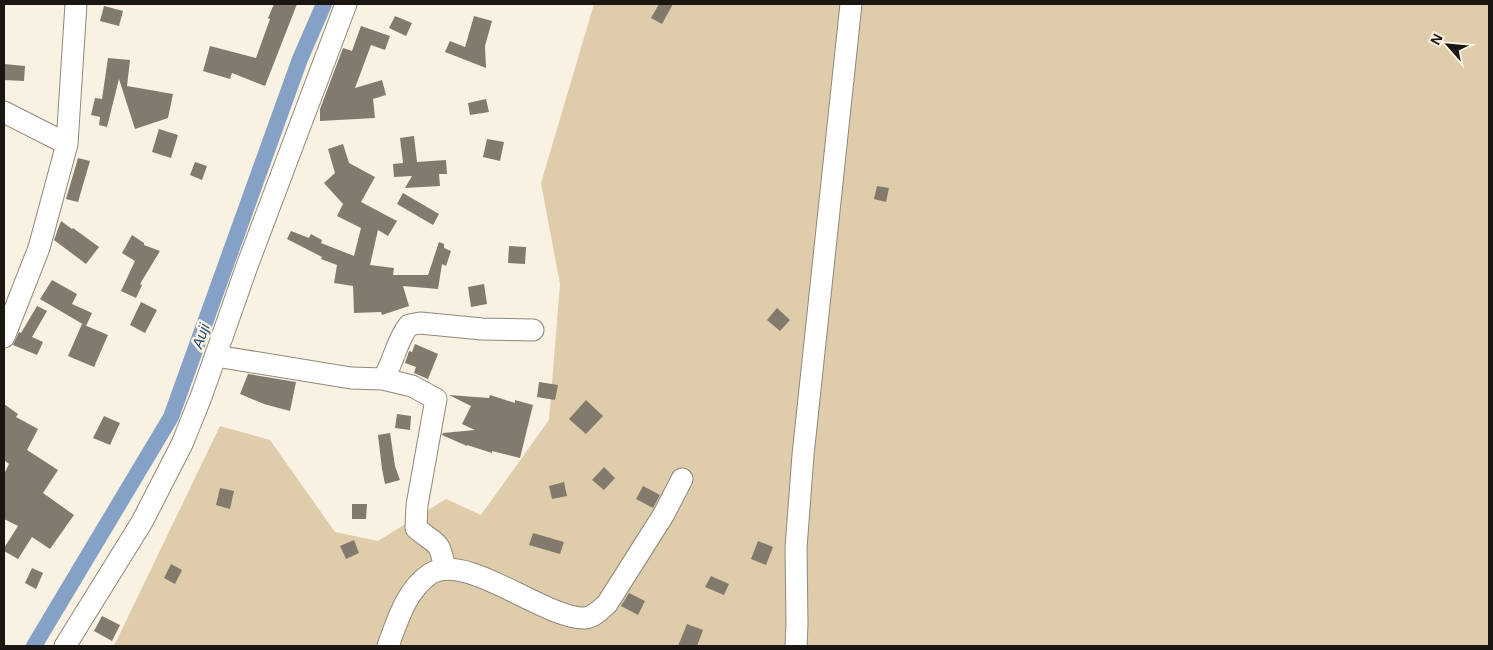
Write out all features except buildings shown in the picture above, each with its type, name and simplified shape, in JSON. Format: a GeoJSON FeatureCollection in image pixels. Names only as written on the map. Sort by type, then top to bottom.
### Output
{"type":"FeatureCollection","features":[{"type":"Feature","properties":{"kind":"street"},"geometry":{"type":"LineString","coordinates":[[4,336],[38,248],[67,144],[76,4]]}},
{"type":"Feature","properties":{"kind":"street"},"geometry":{"type":"LineString","coordinates":[[65,646],[147,513],[182,444],[202,397],[288,154],[346,4]]}},
{"type":"Feature","properties":{"kind":"street"},"geometry":{"type":"LineString","coordinates":[[796,646],[796,548],[803,454],[851,4]]}},
{"type":"Feature","properties":{"kind":"street"},"geometry":{"type":"LineString","coordinates":[[4,112],[67,144]]}},
{"type":"Feature","properties":{"kind":"street"},"geometry":{"type":"LineString","coordinates":[[383,379],[391,367],[402,334],[409,325],[420,323],[482,329],[533,330]]}},
{"type":"Feature","properties":{"kind":"street"},"geometry":{"type":"LineString","coordinates":[[216,356],[351,378],[383,379],[412,386],[436,399],[417,505],[416,528],[435,541],[441,549],[445,569]]}},
{"type":"Feature","properties":{"kind":"street"},"geometry":{"type":"LineString","coordinates":[[388,646],[398,616],[415,588],[430,574],[445,569],[458,569],[480,577],[572,616],[586,618],[597,614],[607,604],[664,514],[682,479]]}},
{"type":"Feature","properties":{"kind":"shaded area"},"geometry":{"type":"Polygon","coordinates":[[[594,4],[1489,4],[1489,646],[114,646],[220,426],[270,440],[335,532],[378,541],[446,499],[481,515],[549,420],[560,284],[541,183],[594,4]]]}},
{"type":"Feature","properties":{"kind":"waterway","name":"Auji"},"geometry":{"type":"LineString","coordinates":[[34,646],[171,417],[300,59],[324,4]]}}]}
